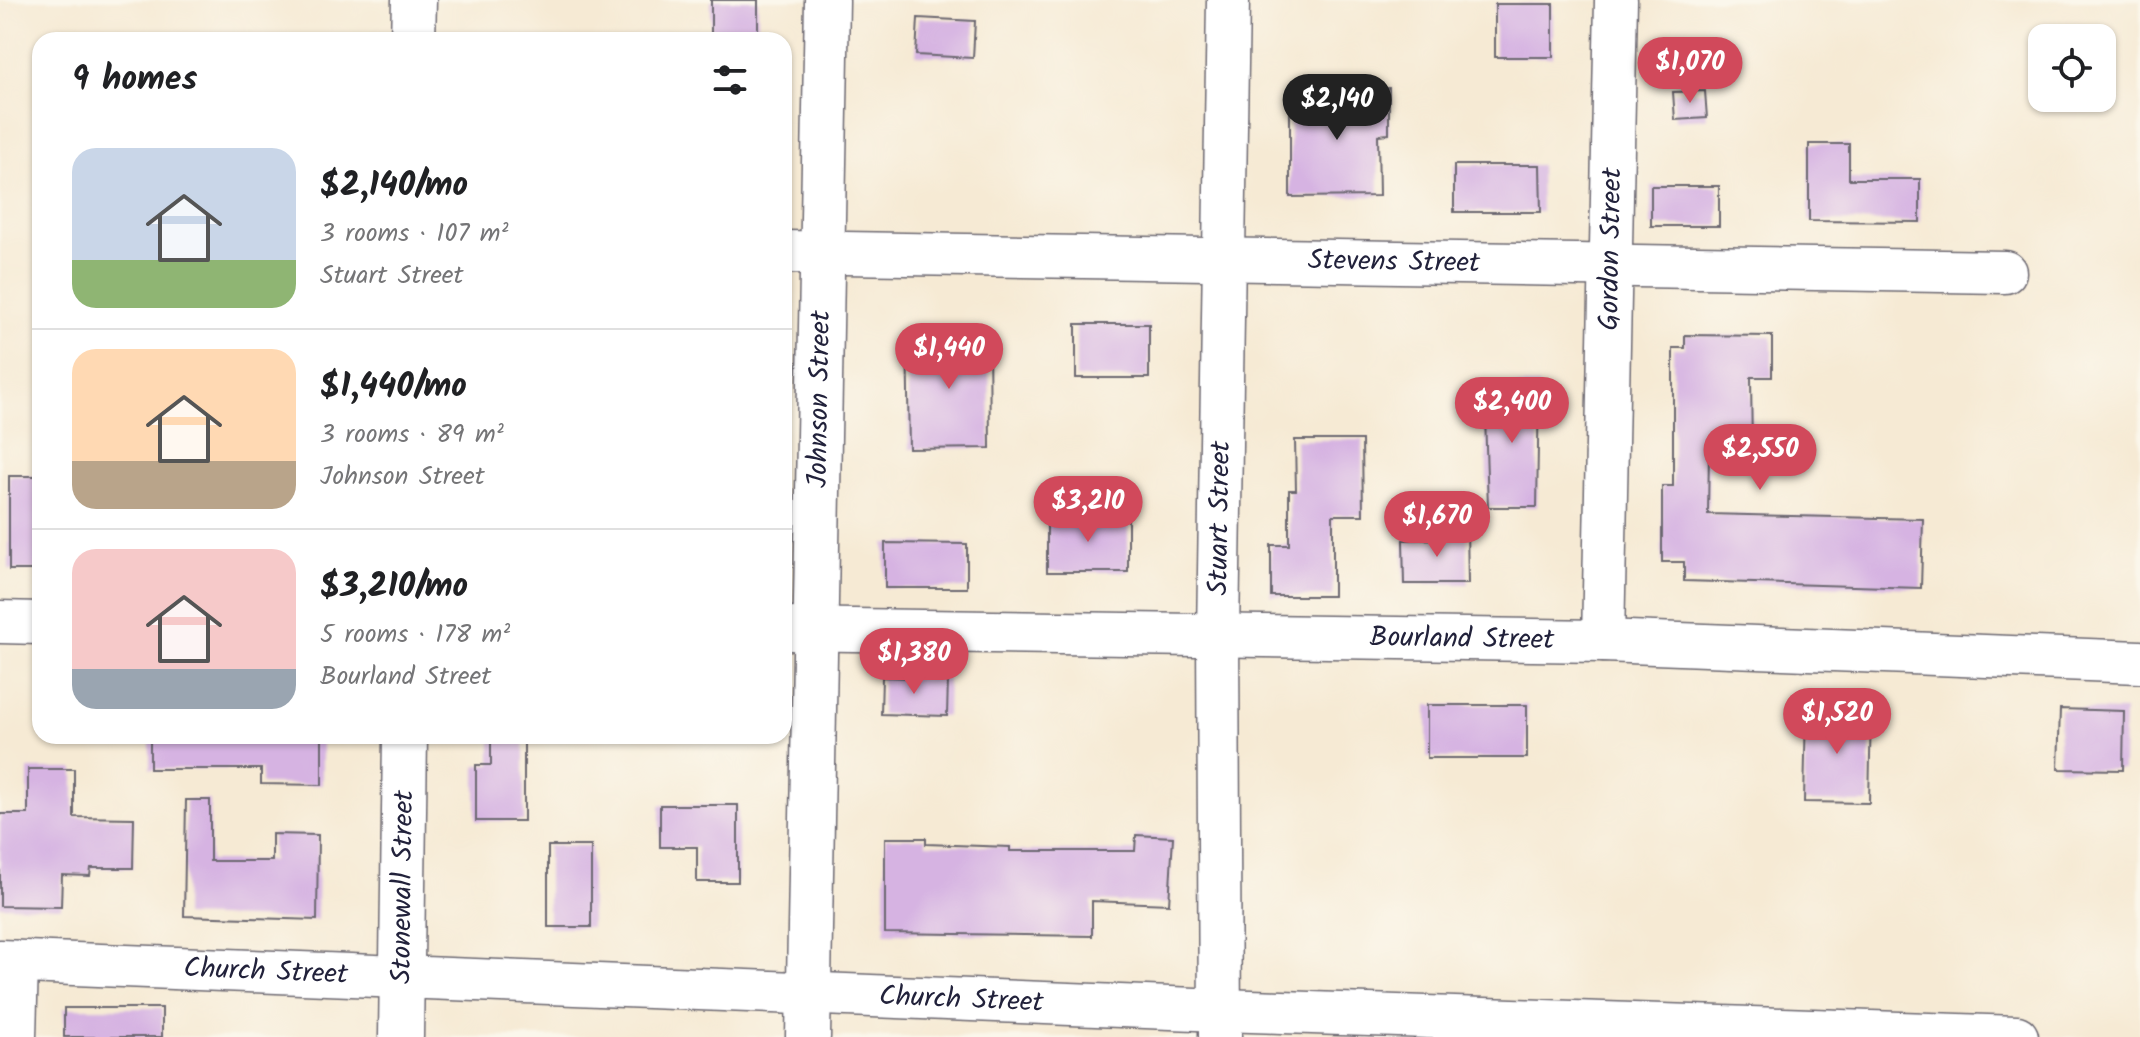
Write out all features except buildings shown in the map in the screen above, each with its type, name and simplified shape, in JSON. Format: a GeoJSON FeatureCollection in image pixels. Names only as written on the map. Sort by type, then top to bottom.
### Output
{"type":"FeatureCollection","features":[{"type":"Feature","properties":{"kind":"main road"},"geometry":{"type":"LineString","coordinates":[[413,32],[414,0]]}},
{"type":"Feature","properties":{"kind":"main road","name":"Johnson Street"},"geometry":{"type":"LineString","coordinates":[[808,1037],[800,630],[803,252],[827,0]]}},
{"type":"Feature","properties":{"kind":"main road","name":"Stonewall Street"},"geometry":{"type":"LineString","coordinates":[[401,1037],[405,744]]}},
{"type":"Feature","properties":{"kind":"street","name":"Stuart Street"},"geometry":{"type":"LineString","coordinates":[[1220,1024],[1218,635],[1228,0]]}},
{"type":"Feature","properties":{"kind":"street","name":"Gordon Street"},"geometry":{"type":"LineString","coordinates":[[1603,641],[1616,0]]}},
{"type":"Feature","properties":{"kind":"street","name":"Stevens Street"},"geometry":{"type":"LineString","coordinates":[[803,252],[2005,272]]}},
{"type":"Feature","properties":{"kind":"street"},"geometry":{"type":"LineString","coordinates":[[0,622],[32,623]]}},
{"type":"Feature","properties":{"kind":"street","name":"Bourland Street"},"geometry":{"type":"LineString","coordinates":[[800,630],[1603,641],[2140,662]]}},
{"type":"Feature","properties":{"kind":"street"},"geometry":{"type":"LineString","coordinates":[[8,962],[15,1037]]}},
{"type":"Feature","properties":{"kind":"street","name":"Church Street"},"geometry":{"type":"LineString","coordinates":[[8,962],[808,992],[1220,1024],[2017,1037]]}}]}
